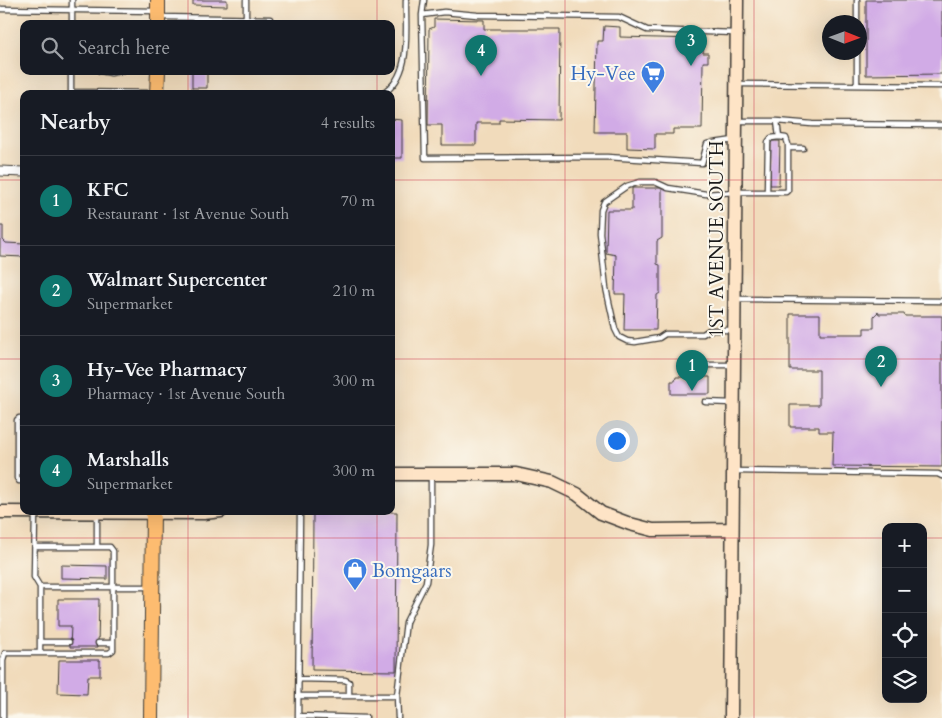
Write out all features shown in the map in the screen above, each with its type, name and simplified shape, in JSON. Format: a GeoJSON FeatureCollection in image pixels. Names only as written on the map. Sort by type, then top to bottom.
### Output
{"type":"FeatureCollection","features":[{"type":"Feature","properties":{"kind":"main road"},"geometry":{"type":"LineString","coordinates":[[157,90],[158,75]]}},
{"type":"Feature","properties":{"kind":"main road"},"geometry":{"type":"LineString","coordinates":[[151,718],[152,515]]}},
{"type":"Feature","properties":{"kind":"street","name":"1ST AVENUE SOUTH"},"geometry":{"type":"LineString","coordinates":[[731,718],[736,0]]}},
{"type":"Feature","properties":{"kind":"street"},"geometry":{"type":"LineString","coordinates":[[0,172],[20,172]]}},
{"type":"Feature","properties":{"kind":"street"},"geometry":{"type":"LineString","coordinates":[[395,474],[516,474],[552,482],[577,494],[601,513],[630,524],[654,530],[732,529]]}},
{"type":"Feature","properties":{"kind":"street"},"geometry":{"type":"LineString","coordinates":[[0,512],[20,512]]}},
{"type":"Feature","properties":{"kind":"lane"},"geometry":{"type":"LineString","coordinates":[[72,0],[72,20]]}},
{"type":"Feature","properties":{"kind":"lane"},"geometry":{"type":"LineString","coordinates":[[246,0],[246,18]]}},
{"type":"Feature","properties":{"kind":"lane"},"geometry":{"type":"LineString","coordinates":[[387,90],[396,82],[405,59],[406,0]]}},
{"type":"Feature","properties":{"kind":"lane"},"geometry":{"type":"LineString","coordinates":[[424,0],[422,15],[425,158],[607,157],[702,163],[707,144],[736,140]]}},
{"type":"Feature","properties":{"kind":"lane"},"geometry":{"type":"LineString","coordinates":[[857,0],[857,15]]}},
{"type":"Feature","properties":{"kind":"lane"},"geometry":{"type":"LineString","coordinates":[[0,9],[158,13],[270,19]]}},
{"type":"Feature","properties":{"kind":"lane"},"geometry":{"type":"LineString","coordinates":[[422,15],[444,12],[477,15],[619,17],[647,30],[736,33]]}},
{"type":"Feature","properties":{"kind":"lane"},"geometry":{"type":"LineString","coordinates":[[857,60],[857,84]]}},
{"type":"Feature","properties":{"kind":"lane"},"geometry":{"type":"LineString","coordinates":[[71,75],[71,90]]}},
{"type":"Feature","properties":{"kind":"lane"},"geometry":{"type":"LineString","coordinates":[[736,84],[942,86]]}},
{"type":"Feature","properties":{"kind":"lane"},"geometry":{"type":"LineString","coordinates":[[736,121],[777,121],[812,124],[942,125]]}},
{"type":"Feature","properties":{"kind":"lane"},"geometry":{"type":"LineString","coordinates":[[777,121],[779,137]]}},
{"type":"Feature","properties":{"kind":"lane"},"geometry":{"type":"LineString","coordinates":[[734,330],[708,330],[703,334],[665,334],[659,338],[627,342],[619,337],[615,329],[606,288],[600,233],[601,210],[604,202],[627,186],[640,182],[655,182],[668,188],[706,194],[786,192],[788,190],[788,148],[786,138],[771,138],[768,142],[767,192]]}},
{"type":"Feature","properties":{"kind":"lane"},"geometry":{"type":"LineString","coordinates":[[788,148],[802,148]]}},
{"type":"Feature","properties":{"kind":"lane"},"geometry":{"type":"LineString","coordinates":[[734,299],[942,301]]}},
{"type":"Feature","properties":{"kind":"lane"},"geometry":{"type":"LineString","coordinates":[[704,365],[734,365]]}},
{"type":"Feature","properties":{"kind":"lane"},"geometry":{"type":"LineString","coordinates":[[705,402],[733,403]]}},
{"type":"Feature","properties":{"kind":"lane"},"geometry":{"type":"LineString","coordinates":[[20,418],[17,420],[17,478],[20,482]]}},
{"type":"Feature","properties":{"kind":"lane"},"geometry":{"type":"LineString","coordinates":[[733,471],[938,474],[942,476]]}},
{"type":"Feature","properties":{"kind":"lane"},"geometry":{"type":"LineString","coordinates":[[398,718],[397,696],[406,622],[426,582],[431,545],[431,474]]}},
{"type":"Feature","properties":{"kind":"lane"},"geometry":{"type":"LineString","coordinates":[[35,515],[34,578],[40,587],[40,653]]}},
{"type":"Feature","properties":{"kind":"lane"},"geometry":{"type":"LineString","coordinates":[[97,515],[97,547]]}},
{"type":"Feature","properties":{"kind":"lane"},"geometry":{"type":"LineString","coordinates":[[300,515],[298,717],[366,718]]}},
{"type":"Feature","properties":{"kind":"lane"},"geometry":{"type":"LineString","coordinates":[[3,718],[3,660],[5,653],[109,653],[113,650],[113,551],[110,547],[35,547]]}},
{"type":"Feature","properties":{"kind":"lane"},"geometry":{"type":"LineString","coordinates":[[40,587],[152,587]]}},
{"type":"Feature","properties":{"kind":"lane"},"geometry":{"type":"LineString","coordinates":[[40,642],[69,642]]}},
{"type":"Feature","properties":{"kind":"lane"},"geometry":{"type":"LineString","coordinates":[[98,643],[113,643]]}},
{"type":"Feature","properties":{"kind":"lane"},"geometry":{"type":"LineString","coordinates":[[299,679],[345,680],[349,682],[349,696]]}},
{"type":"Feature","properties":{"kind":"lane"},"geometry":{"type":"LineString","coordinates":[[299,696],[397,696]]}},
{"type":"Feature","properties":{"kind":"building"},"geometry":{"type":"Polygon","coordinates":[[[193,0],[227,0],[227,6],[193,5],[193,0]]]}},
{"type":"Feature","properties":{"kind":"building"},"geometry":{"type":"Polygon","coordinates":[[[866,0],[942,0],[942,74],[866,75],[866,0]]]}},
{"type":"Feature","properties":{"kind":"building"},"geometry":{"type":"Polygon","coordinates":[[[434,19],[484,20],[484,29],[560,29],[559,120],[499,119],[499,123],[476,123],[476,145],[442,145],[442,125],[428,125],[429,29],[434,27],[434,19]]]}},
{"type":"Feature","properties":{"kind":"building"},"geometry":{"type":"Polygon","coordinates":[[[604,26],[620,27],[620,37],[697,39],[697,41],[704,41],[703,53],[708,53],[708,62],[703,62],[702,129],[673,129],[673,134],[655,134],[655,149],[627,148],[627,132],[595,132],[597,41],[603,41],[604,26]]]}},
{"type":"Feature","properties":{"kind":"building"},"geometry":{"type":"Polygon","coordinates":[[[192,75],[207,75],[207,88],[192,88],[192,75]]]}},
{"type":"Feature","properties":{"kind":"building"},"geometry":{"type":"Polygon","coordinates":[[[395,119],[402,120],[402,158],[395,158],[395,119]]]}},
{"type":"Feature","properties":{"kind":"building"},"geometry":{"type":"Polygon","coordinates":[[[771,141],[780,141],[779,185],[770,185],[771,141]]]}},
{"type":"Feature","properties":{"kind":"building"},"geometry":{"type":"Polygon","coordinates":[[[632,188],[662,188],[662,238],[657,241],[657,264],[660,265],[660,293],[657,295],[656,330],[624,330],[625,294],[615,294],[616,255],[606,253],[607,210],[632,210],[632,188]]]}},
{"type":"Feature","properties":{"kind":"building"},"geometry":{"type":"Polygon","coordinates":[[[0,226],[3,226],[3,240],[6,243],[20,244],[20,257],[0,256],[0,226]]]}},
{"type":"Feature","properties":{"kind":"building"},"geometry":{"type":"Polygon","coordinates":[[[878,312],[879,314],[904,314],[905,316],[942,316],[942,467],[832,466],[833,432],[819,432],[819,427],[790,427],[790,405],[819,405],[819,370],[790,370],[790,314],[820,314],[820,334],[864,334],[864,328],[874,328],[874,316],[878,312]]]}},
{"type":"Feature","properties":{"kind":"building"},"geometry":{"type":"Polygon","coordinates":[[[676,377],[710,377],[710,394],[671,394],[671,381],[675,381],[676,377]]]}},
{"type":"Feature","properties":{"kind":"building","name":"Bomgaars"},"geometry":{"type":"Polygon","coordinates":[[[395,512],[397,512],[396,671],[312,670],[313,515],[395,515],[395,512]]]}},
{"type":"Feature","properties":{"kind":"building"},"geometry":{"type":"Polygon","coordinates":[[[61,565],[107,566],[107,579],[61,578],[61,565]]]}},
{"type":"Feature","properties":{"kind":"building"},"geometry":{"type":"Polygon","coordinates":[[[58,599],[99,599],[98,647],[70,647],[71,626],[58,626],[58,599]]]}},
{"type":"Feature","properties":{"kind":"building"},"geometry":{"type":"Polygon","coordinates":[[[59,660],[100,660],[100,676],[88,676],[87,694],[58,693],[59,660]]]}},
{"type":"Feature","properties":{"kind":"place","name":"Hy-Vee Pharmacy"},"geometry":{"type":"Point","coordinates":[691,66]}},
{"type":"Feature","properties":{"kind":"place","name":"Marshalls"},"geometry":{"type":"Point","coordinates":[481,76]}},
{"type":"Feature","properties":{"kind":"place","name":"Hy-Vee"},"geometry":{"type":"Point","coordinates":[653,94]}},
{"type":"Feature","properties":{"kind":"place","name":"Walmart Supercenter"},"geometry":{"type":"Point","coordinates":[881,387]}},
{"type":"Feature","properties":{"kind":"place","name":"KFC"},"geometry":{"type":"Point","coordinates":[692,391]}},
{"type":"Feature","properties":{"kind":"place","name":"Bomgaars"},"geometry":{"type":"Point","coordinates":[355,591]}}]}
